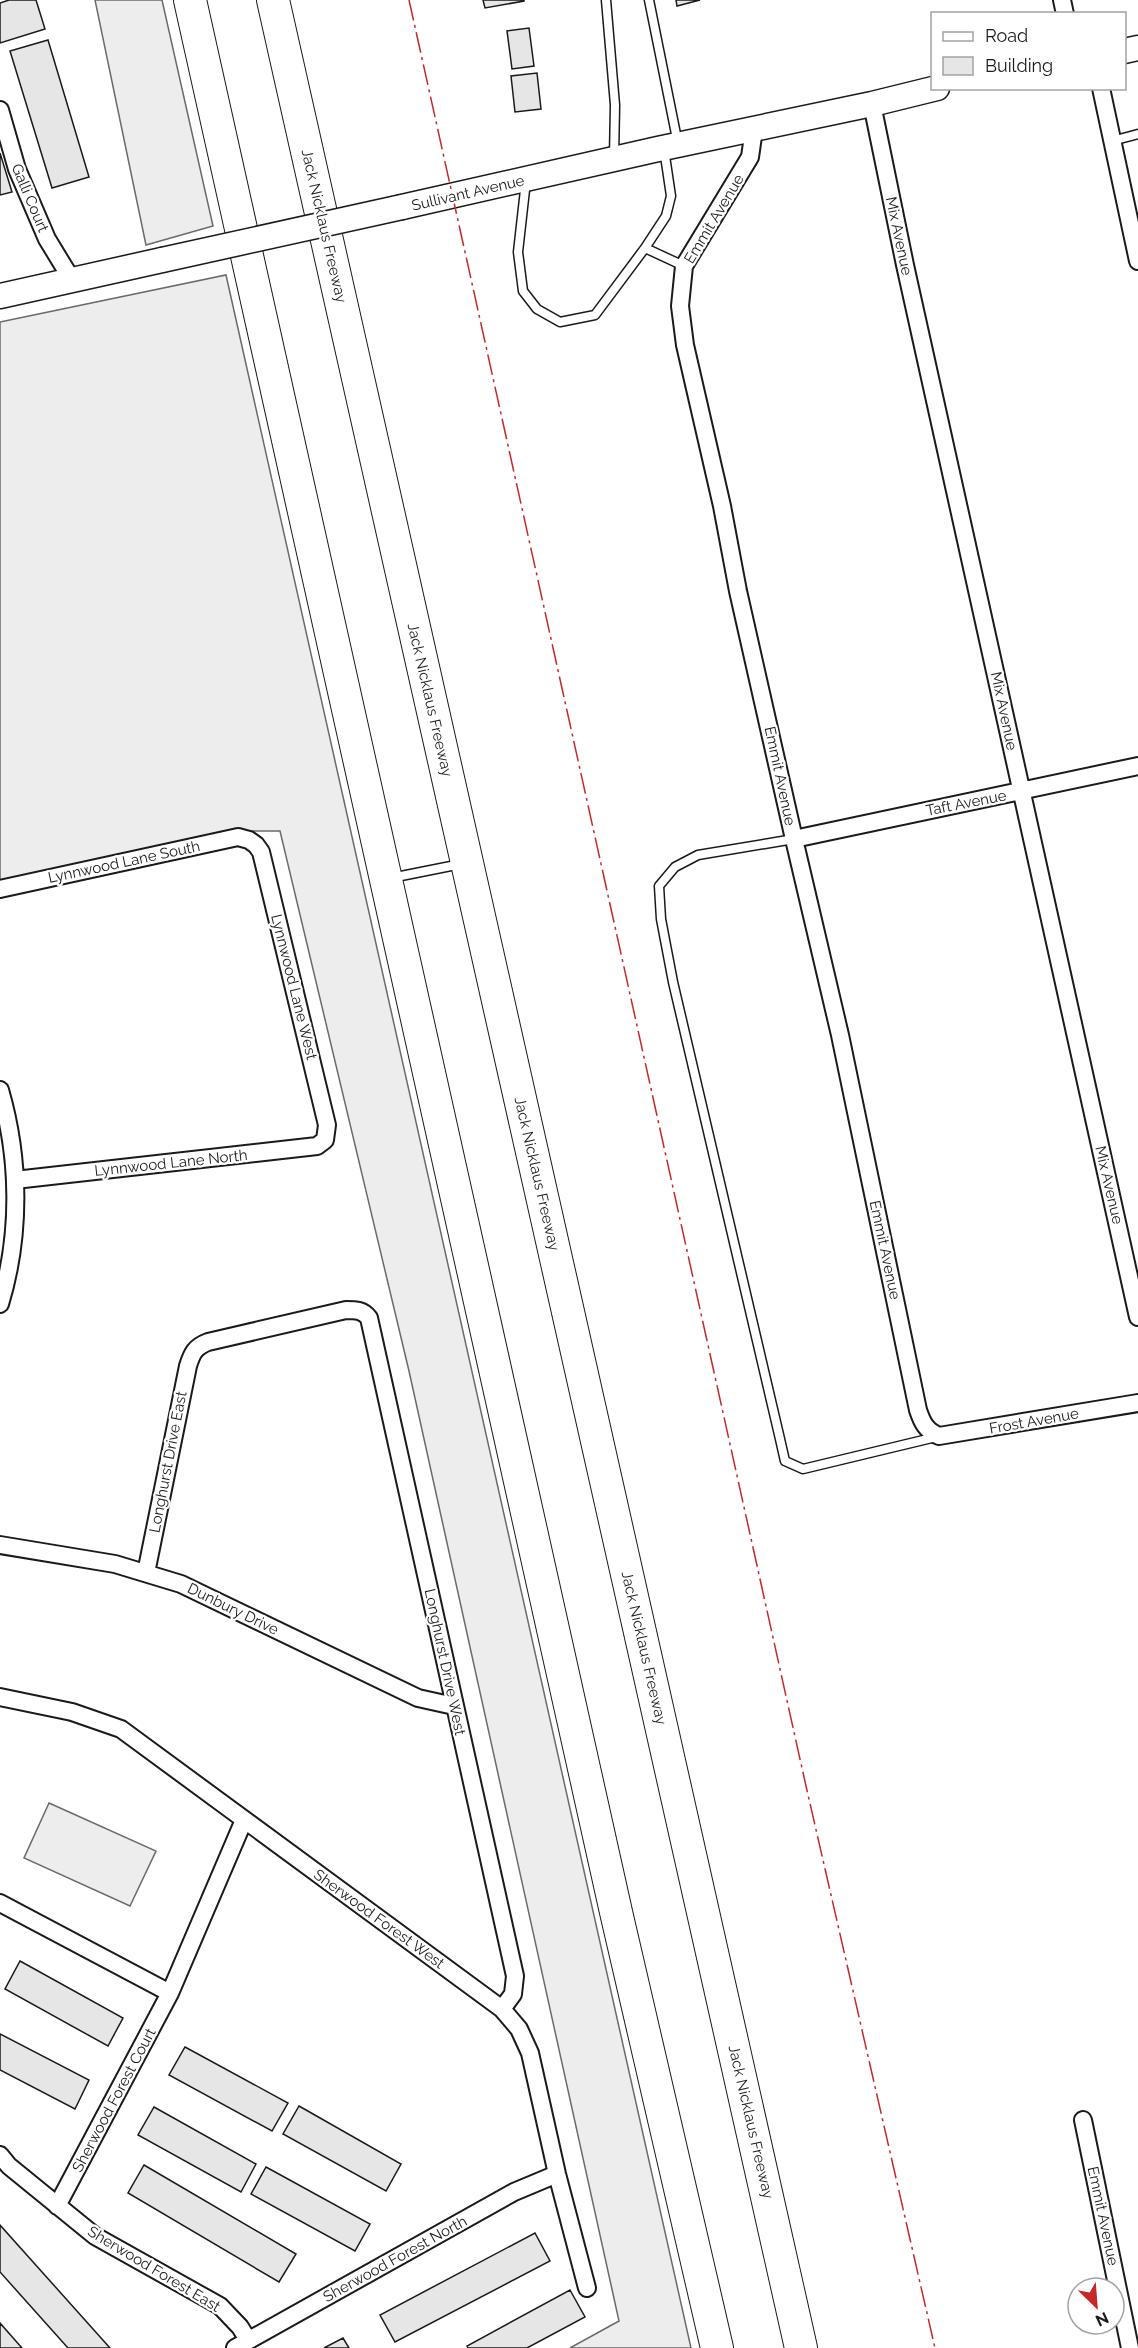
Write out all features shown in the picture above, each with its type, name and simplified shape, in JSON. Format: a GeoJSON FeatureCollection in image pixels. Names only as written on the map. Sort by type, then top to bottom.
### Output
{"type":"FeatureCollection","features":[{"type":"Feature","properties":{"kind":"highway"},"geometry":{"type":"LineString","coordinates":[[190,0],[616,1912],[717,2348]]}},
{"type":"Feature","properties":{"kind":"highway","name":"Jack Nicklaus Freeway"},"geometry":{"type":"LineString","coordinates":[[273,0],[801,2344]]}},
{"type":"Feature","properties":{"kind":"street","name":"Sullivant Avenue"},"geometry":{"type":"LineString","coordinates":[[0,296],[931,89]]}},
{"type":"Feature","properties":{"kind":"street"},"geometry":{"type":"LineString","coordinates":[[1101,90],[1138,261]]}},
{"type":"Feature","properties":{"kind":"street","name":"Mix Avenue"},"geometry":{"type":"LineString","coordinates":[[872,104],[905,265],[1138,1317]]}},
{"type":"Feature","properties":{"kind":"street","name":"Galli Court"},"geometry":{"type":"LineString","coordinates":[[0,110],[17,169],[47,238],[72,280]]}},
{"type":"Feature","properties":{"kind":"street","name":"Emmit Avenue"},"geometry":{"type":"LineString","coordinates":[[754,129],[750,156],[684,266],[680,306],[685,345],[794,839],[840,1035],[918,1410],[922,1423],[935,1435]]}},
{"type":"Feature","properties":{"kind":"street","name":"Taft Avenue"},"geometry":{"type":"LineString","coordinates":[[794,839],[1138,766]]}},
{"type":"Feature","properties":{"kind":"street","name":"Lynnwood Lane South"},"geometry":{"type":"LineString","coordinates":[[0,889],[238,837],[249,840]]}},
{"type":"Feature","properties":{"kind":"street","name":"Lynnwood Lane West"},"geometry":{"type":"LineString","coordinates":[[249,840],[261,852],[326,1118],[325,1140]]}},
{"type":"Feature","properties":{"kind":"street"},"geometry":{"type":"LineString","coordinates":[[0,1090],[7,1114],[15,1180],[15,1219],[10,1259],[0,1304]]}},
{"type":"Feature","properties":{"kind":"street","name":"Lynnwood Lane North"},"geometry":{"type":"LineString","coordinates":[[15,1180],[316,1146],[325,1140]]}},
{"type":"Feature","properties":{"kind":"street","name":"Longhurst Drive East"},"geometry":{"type":"LineString","coordinates":[[146,1573],[193,1351],[208,1342],[346,1310],[365,1313]]}},
{"type":"Feature","properties":{"kind":"street","name":"Longhurst Drive West"},"geometry":{"type":"LineString","coordinates":[[365,1313],[369,1318],[515,1976],[513,1994],[502,2009]]}},
{"type":"Feature","properties":{"kind":"street","name":"Frost Avenue"},"geometry":{"type":"LineString","coordinates":[[935,1435],[1138,1403]]}},
{"type":"Feature","properties":{"kind":"street","name":"Dunbury Drive"},"geometry":{"type":"LineString","coordinates":[[0,1545],[115,1564],[182,1584],[418,1698],[454,1706]]}},
{"type":"Feature","properties":{"kind":"street","name":"Sherwood Forest West"},"geometry":{"type":"LineString","coordinates":[[0,1697],[72,1712],[121,1729],[502,2009],[519,2029],[530,2053],[557,2174],[587,2288]]}},
{"type":"Feature","properties":{"kind":"street","name":"Sherwood Forest Court"},"geometry":{"type":"LineString","coordinates":[[57,2206],[170,1993],[244,1820]]}},
{"type":"Feature","properties":{"kind":"street"},"geometry":{"type":"LineString","coordinates":[[0,1903],[170,1993]]}},
{"type":"Feature","properties":{"kind":"street","name":"Emmit Avenue"},"geometry":{"type":"LineString","coordinates":[[1083,2120],[1130,2348]]}},
{"type":"Feature","properties":{"kind":"street","name":"Sherwood Forest East"},"geometry":{"type":"LineString","coordinates":[[0,2155],[9,2166],[96,2236],[220,2306],[240,2327],[242,2344]]}},
{"type":"Feature","properties":{"kind":"street","name":"Sherwood Forest North"},"geometry":{"type":"LineString","coordinates":[[242,2344],[514,2192],[557,2174]]}},
{"type":"Feature","properties":{"kind":"lane"},"geometry":{"type":"LineString","coordinates":[[606,0],[615,105],[614,159]]}},
{"type":"Feature","properties":{"kind":"lane"},"geometry":{"type":"LineString","coordinates":[[526,180],[518,252],[523,291],[537,309],[560,322],[595,315],[666,216],[671,196],[670,146],[649,0]]}},
{"type":"Feature","properties":{"kind":"lane"},"geometry":{"type":"LineString","coordinates":[[1112,141],[1138,134]]}},
{"type":"Feature","properties":{"kind":"lane"},"geometry":{"type":"LineString","coordinates":[[645,248],[684,266]]}},
{"type":"Feature","properties":{"kind":"lane"},"geometry":{"type":"LineString","coordinates":[[794,839],[698,855],[675,867],[659,886],[661,919],[673,981],[785,1461],[803,1468],[935,1435]]}},
{"type":"Feature","properties":{"kind":"lane"},"geometry":{"type":"LineString","coordinates":[[385,879],[467,863]]}},
{"type":"Feature","properties":{"kind":"shaded area"},"geometry":{"type":"Polygon","coordinates":[[[95,0],[162,0],[213,226],[146,245],[95,0]]]}},
{"type":"Feature","properties":{"kind":"shaded area"},"geometry":{"type":"Polygon","coordinates":[[[226,275],[691,2348],[570,2348],[619,2321],[409,1371],[280,831],[245,831],[0,880],[0,322],[226,275]]]}},
{"type":"Feature","properties":{"kind":"shaded area"},"geometry":{"type":"Polygon","coordinates":[[[49,1803],[156,1851],[130,1906],[24,1858],[49,1803]]]}},
{"type":"Feature","properties":{"kind":"building"},"geometry":{"type":"Polygon","coordinates":[[[9,0],[36,0],[45,29],[0,43],[0,3],[9,0]]]}},
{"type":"Feature","properties":{"kind":"building"},"geometry":{"type":"Polygon","coordinates":[[[483,0],[524,0],[524,1],[485,8],[483,0]]]}},
{"type":"Feature","properties":{"kind":"building"},"geometry":{"type":"Polygon","coordinates":[[[676,0],[700,0],[677,6],[676,0]]]}},
{"type":"Feature","properties":{"kind":"building"},"geometry":{"type":"Polygon","coordinates":[[[529,28],[534,66],[512,69],[507,31],[529,28]]]}},
{"type":"Feature","properties":{"kind":"building"},"geometry":{"type":"Polygon","coordinates":[[[48,40],[89,177],[52,188],[10,51],[48,40]]]}},
{"type":"Feature","properties":{"kind":"building"},"geometry":{"type":"Polygon","coordinates":[[[537,73],[541,109],[515,112],[511,76],[537,73]]]}},
{"type":"Feature","properties":{"kind":"building"},"geometry":{"type":"Polygon","coordinates":[[[0,153],[12,192],[0,195],[0,153]]]}},
{"type":"Feature","properties":{"kind":"building"},"geometry":{"type":"Polygon","coordinates":[[[20,1961],[123,2018],[108,2046],[5,1989],[20,1961]]]}},
{"type":"Feature","properties":{"kind":"building"},"geometry":{"type":"Polygon","coordinates":[[[0,2034],[89,2080],[75,2109],[0,2070],[0,2034]]]}},
{"type":"Feature","properties":{"kind":"building"},"geometry":{"type":"Polygon","coordinates":[[[185,2047],[288,2103],[272,2131],[169,2075],[185,2047]]]}},
{"type":"Feature","properties":{"kind":"building"},"geometry":{"type":"Polygon","coordinates":[[[299,2106],[401,2164],[386,2191],[283,2134],[299,2106]]]}},
{"type":"Feature","properties":{"kind":"building"},"geometry":{"type":"Polygon","coordinates":[[[154,2107],[256,2164],[241,2192],[138,2135],[154,2107]]]}},
{"type":"Feature","properties":{"kind":"building"},"geometry":{"type":"Polygon","coordinates":[[[144,2165],[296,2254],[279,2282],[128,2193],[144,2165]]]}},
{"type":"Feature","properties":{"kind":"building"},"geometry":{"type":"Polygon","coordinates":[[[266,2167],[370,2224],[355,2251],[251,2194],[266,2167]]]}},
{"type":"Feature","properties":{"kind":"building"},"geometry":{"type":"Polygon","coordinates":[[[0,2225],[110,2348],[68,2348],[0,2272],[0,2225]]]}},
{"type":"Feature","properties":{"kind":"building"},"geometry":{"type":"Polygon","coordinates":[[[535,2233],[550,2261],[395,2342],[380,2315],[535,2233]]]}},
{"type":"Feature","properties":{"kind":"building"},"geometry":{"type":"Polygon","coordinates":[[[570,2290],[585,2317],[527,2348],[468,2348],[467,2346],[570,2290]]]}},
{"type":"Feature","properties":{"kind":"building"},"geometry":{"type":"Polygon","coordinates":[[[0,2323],[22,2348],[0,2348],[0,2323]]]}},
{"type":"Feature","properties":{"kind":"building"},"geometry":{"type":"Polygon","coordinates":[[[343,2338],[349,2348],[324,2348],[343,2338]]]}},
{"type":"Feature","properties":{"kind":"power"},"geometry":{"type":"LineString","coordinates":[[409,0],[806,1786],[935,2348]]}}]}
